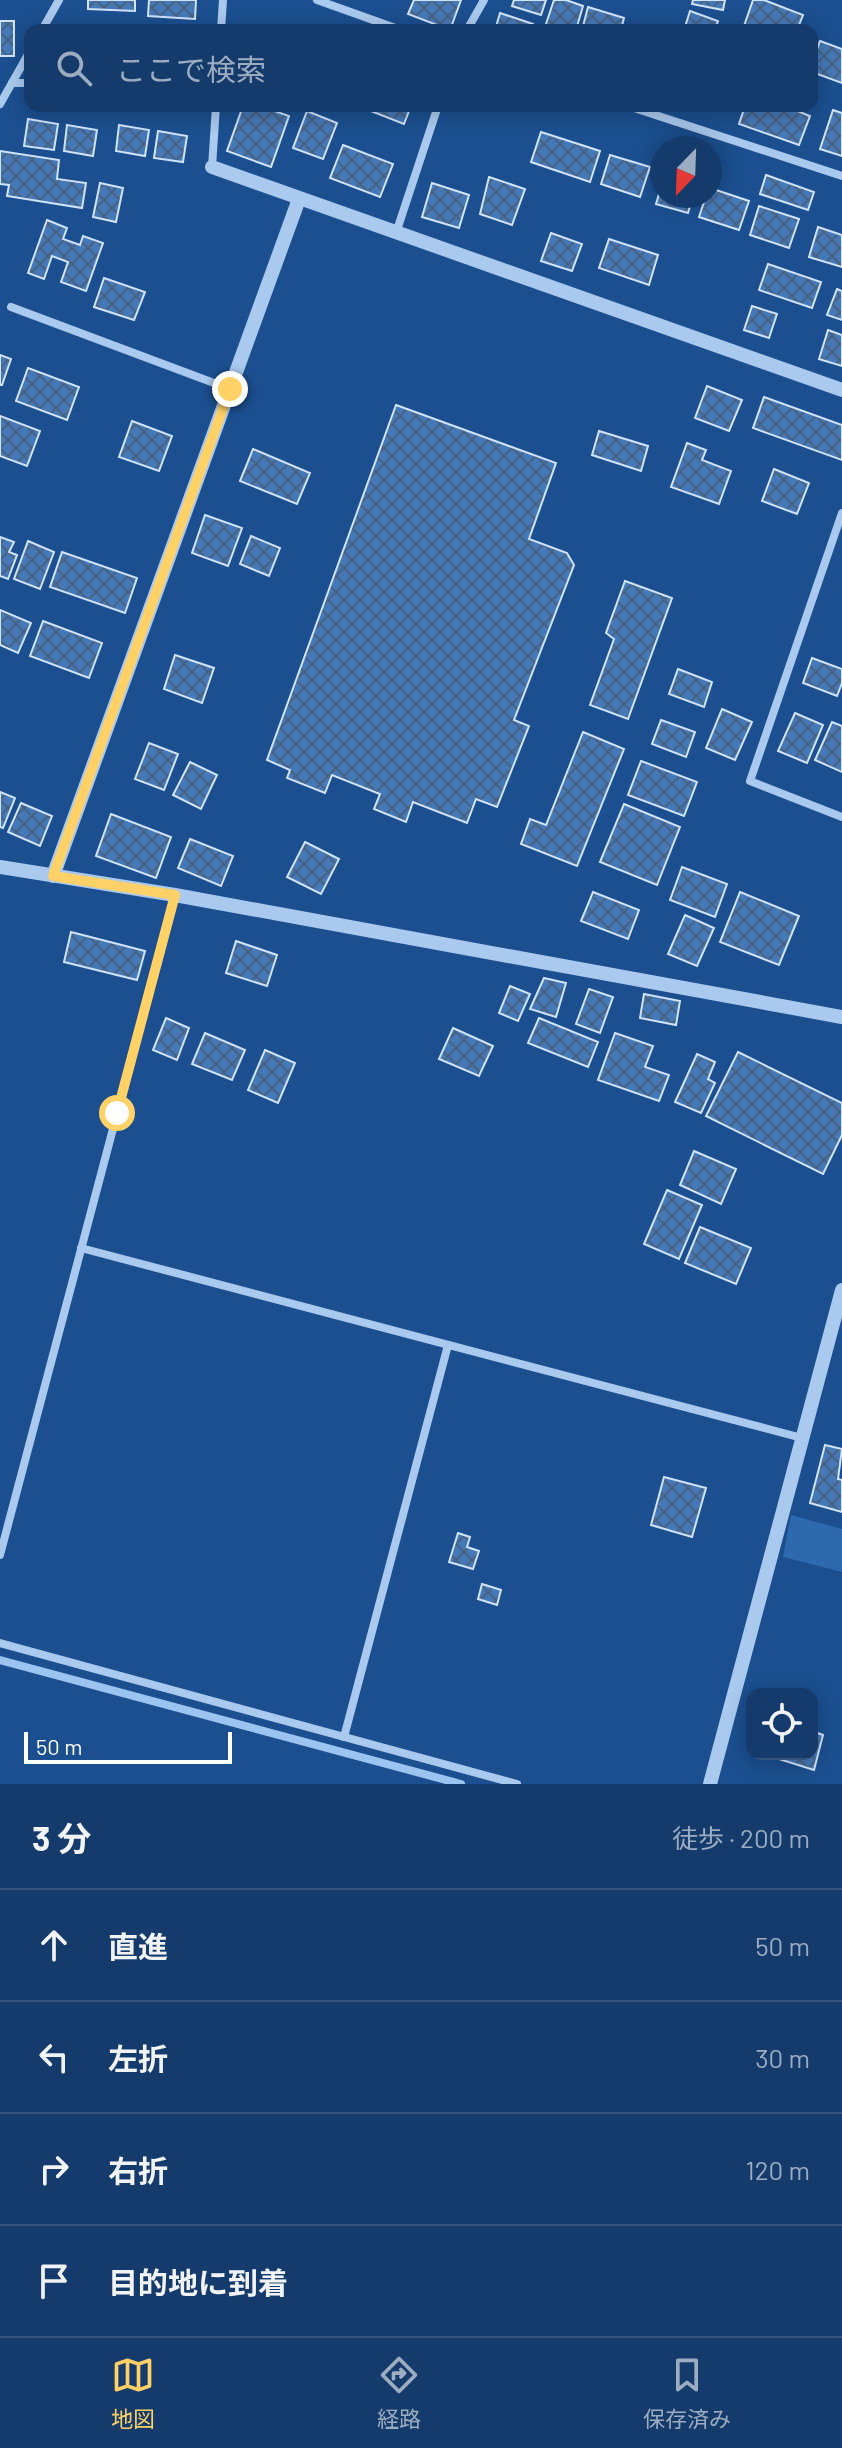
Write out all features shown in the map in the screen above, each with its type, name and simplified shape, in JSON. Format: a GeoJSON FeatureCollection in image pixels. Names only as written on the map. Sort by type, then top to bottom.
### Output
{"type":"FeatureCollection","features":[{"type":"Feature","properties":{"kind":"street"},"geometry":{"type":"LineString","coordinates":[[221,24],[223,0]]}},
{"type":"Feature","properties":{"kind":"street"},"geometry":{"type":"LineString","coordinates":[[317,0],[384,24]]}},
{"type":"Feature","properties":{"kind":"street"},"geometry":{"type":"LineString","coordinates":[[470,24],[484,0]]}},
{"type":"Feature","properties":{"kind":"street"},"geometry":{"type":"LineString","coordinates":[[44,24],[54,1]]}},
{"type":"Feature","properties":{"kind":"street"},"geometry":{"type":"LineString","coordinates":[[0,104],[24,62]]}},
{"type":"Feature","properties":{"kind":"street"},"geometry":{"type":"LineString","coordinates":[[12,83],[24,83]]}},
{"type":"Feature","properties":{"kind":"street"},"geometry":{"type":"LineString","coordinates":[[216,112],[212,167],[842,390]]}},
{"type":"Feature","properties":{"kind":"street"},"geometry":{"type":"LineString","coordinates":[[396,233],[436,112]]}},
{"type":"Feature","properties":{"kind":"street"},"geometry":{"type":"LineString","coordinates":[[646,112],[842,176]]}},
{"type":"Feature","properties":{"kind":"street"},"geometry":{"type":"LineString","coordinates":[[53,876],[299,199]]}},
{"type":"Feature","properties":{"kind":"street"},"geometry":{"type":"LineString","coordinates":[[11,307],[230,389]]}},
{"type":"Feature","properties":{"kind":"street"},"geometry":{"type":"LineString","coordinates":[[842,513],[750,781],[842,817]]}},
{"type":"Feature","properties":{"kind":"street"},"geometry":{"type":"LineString","coordinates":[[0,867],[175,895],[842,1017]]}},
{"type":"Feature","properties":{"kind":"street"},"geometry":{"type":"LineString","coordinates":[[0,1555],[175,895]]}},
{"type":"Feature","properties":{"kind":"street"},"geometry":{"type":"LineString","coordinates":[[81,1248],[802,1438]]}},
{"type":"Feature","properties":{"kind":"street"},"geometry":{"type":"LineString","coordinates":[[710,1784],[842,1290]]}},
{"type":"Feature","properties":{"kind":"street"},"geometry":{"type":"LineString","coordinates":[[344,1737],[448,1345]]}},
{"type":"Feature","properties":{"kind":"street"},"geometry":{"type":"LineString","coordinates":[[0,1643],[517,1784]]}},
{"type":"Feature","properties":{"kind":"shaded area"},"geometry":{"type":"Polygon","coordinates":[[[791,1515],[842,1529],[842,1572],[783,1557],[791,1515]]]}},
{"type":"Feature","properties":{"kind":"building"},"geometry":{"type":"Polygon","coordinates":[[[88,0],[135,0],[135,11],[88,9],[88,0]]]}},
{"type":"Feature","properties":{"kind":"building"},"geometry":{"type":"Polygon","coordinates":[[[149,0],[196,0],[195,19],[148,16],[149,0]]]}},
{"type":"Feature","properties":{"kind":"building"},"geometry":{"type":"Polygon","coordinates":[[[414,0],[461,0],[452,24],[434,24],[408,14],[414,0]]]}},
{"type":"Feature","properties":{"kind":"building"},"geometry":{"type":"Polygon","coordinates":[[[514,0],[546,0],[541,15],[512,6],[514,0]]]}},
{"type":"Feature","properties":{"kind":"building"},"geometry":{"type":"Polygon","coordinates":[[[554,0],[566,0],[583,6],[578,24],[546,24],[554,0]]]}},
{"type":"Feature","properties":{"kind":"building"},"geometry":{"type":"Polygon","coordinates":[[[693,0],[725,0],[723,10],[692,4],[693,0]]]}},
{"type":"Feature","properties":{"kind":"building"},"geometry":{"type":"Polygon","coordinates":[[[753,0],[764,0],[803,15],[799,24],[745,24],[753,0]]]}},
{"type":"Feature","properties":{"kind":"building"},"geometry":{"type":"Polygon","coordinates":[[[588,7],[624,18],[622,24],[584,24],[588,7]]]}},
{"type":"Feature","properties":{"kind":"building"},"geometry":{"type":"Polygon","coordinates":[[[690,11],[718,21],[717,24],[686,24],[690,11]]]}},
{"type":"Feature","properties":{"kind":"building"},"geometry":{"type":"Polygon","coordinates":[[[500,13],[533,24],[497,24],[500,13]]]}},
{"type":"Feature","properties":{"kind":"building"},"geometry":{"type":"Polygon","coordinates":[[[0,21],[14,21],[14,56],[0,56],[0,21]]]}},
{"type":"Feature","properties":{"kind":"building"},"geometry":{"type":"Polygon","coordinates":[[[820,41],[842,49],[842,83],[818,74],[820,41]]]}},
{"type":"Feature","properties":{"kind":"building"},"geometry":{"type":"Polygon","coordinates":[[[833,110],[842,113],[842,156],[820,149],[833,110]]]}},
{"type":"Feature","properties":{"kind":"building"},"geometry":{"type":"Polygon","coordinates":[[[241,112],[278,112],[289,116],[271,167],[227,151],[241,112]]]}},
{"type":"Feature","properties":{"kind":"building"},"geometry":{"type":"Polygon","coordinates":[[[307,112],[337,123],[323,159],[293,148],[307,112]]]}},
{"type":"Feature","properties":{"kind":"building"},"geometry":{"type":"Polygon","coordinates":[[[373,112],[409,112],[404,124],[373,112]]]}},
{"type":"Feature","properties":{"kind":"building"},"geometry":{"type":"Polygon","coordinates":[[[743,112],[800,112],[810,116],[799,145],[739,124],[743,112]]]}},
{"type":"Feature","properties":{"kind":"building"},"geometry":{"type":"Polygon","coordinates":[[[28,119],[58,124],[54,150],[24,146],[28,119]]]}},
{"type":"Feature","properties":{"kind":"building"},"geometry":{"type":"Polygon","coordinates":[[[67,125],[97,130],[93,156],[64,151],[67,125]]]}},
{"type":"Feature","properties":{"kind":"building"},"geometry":{"type":"Polygon","coordinates":[[[119,125],[149,130],[145,156],[116,151],[119,125]]]}},
{"type":"Feature","properties":{"kind":"building"},"geometry":{"type":"Polygon","coordinates":[[[158,131],[187,136],[183,162],[154,158],[158,131]]]}},
{"type":"Feature","properties":{"kind":"building"},"geometry":{"type":"Polygon","coordinates":[[[541,132],[600,151],[590,182],[531,162],[541,132]]]}},
{"type":"Feature","properties":{"kind":"building"},"geometry":{"type":"Polygon","coordinates":[[[343,145],[393,164],[380,197],[330,178],[343,145]]]}},
{"type":"Feature","properties":{"kind":"building"},"geometry":{"type":"Polygon","coordinates":[[[0,151],[59,160],[57,179],[86,183],[82,208],[7,196],[9,185],[0,184],[0,151]]]}},
{"type":"Feature","properties":{"kind":"building"},"geometry":{"type":"Polygon","coordinates":[[[610,155],[650,167],[640,197],[601,184],[610,155]]]}},
{"type":"Feature","properties":{"kind":"building"},"geometry":{"type":"Polygon","coordinates":[[[766,175],[814,192],[808,210],[760,194],[766,175]]]}},
{"type":"Feature","properties":{"kind":"building"},"geometry":{"type":"Polygon","coordinates":[[[489,177],[525,189],[512,225],[480,214],[489,177]]]}},
{"type":"Feature","properties":{"kind":"building"},"geometry":{"type":"Polygon","coordinates":[[[100,183],[123,188],[116,222],[93,217],[100,183]]]}},
{"type":"Feature","properties":{"kind":"building"},"geometry":{"type":"Polygon","coordinates":[[[432,183],[469,195],[459,228],[422,217],[432,183]]]}},
{"type":"Feature","properties":{"kind":"building"},"geometry":{"type":"Polygon","coordinates":[[[722,192],[749,201],[739,230],[699,217],[702,208],[722,208],[722,192]]]}},
{"type":"Feature","properties":{"kind":"building"},"geometry":{"type":"Polygon","coordinates":[[[759,206],[799,219],[789,248],[750,235],[759,206]]]}},
{"type":"Feature","properties":{"kind":"building"},"geometry":{"type":"Polygon","coordinates":[[[670,208],[689,208],[688,213],[670,208]]]}},
{"type":"Feature","properties":{"kind":"building"},"geometry":{"type":"Polygon","coordinates":[[[47,220],[67,228],[63,239],[80,245],[83,236],[103,243],[86,291],[61,282],[68,262],[52,256],[44,279],[28,273],[47,220]]]}},
{"type":"Feature","properties":{"kind":"building"},"geometry":{"type":"Polygon","coordinates":[[[818,227],[842,235],[842,267],[809,257],[818,227]]]}},
{"type":"Feature","properties":{"kind":"building"},"geometry":{"type":"Polygon","coordinates":[[[551,233],[582,244],[572,271],[541,261],[551,233]]]}},
{"type":"Feature","properties":{"kind":"building"},"geometry":{"type":"Polygon","coordinates":[[[609,239],[658,255],[649,285],[599,268],[609,239]]]}},
{"type":"Feature","properties":{"kind":"building"},"geometry":{"type":"Polygon","coordinates":[[[768,264],[821,282],[812,308],[759,290],[768,264]]]}},
{"type":"Feature","properties":{"kind":"building"},"geometry":{"type":"Polygon","coordinates":[[[104,278],[145,292],[134,320],[94,307],[104,278]]]}},
{"type":"Feature","properties":{"kind":"building"},"geometry":{"type":"Polygon","coordinates":[[[837,289],[842,291],[842,320],[827,315],[837,289]]]}},
{"type":"Feature","properties":{"kind":"building"},"geometry":{"type":"Polygon","coordinates":[[[752,306],[777,314],[769,338],[744,330],[752,306]]]}},
{"type":"Feature","properties":{"kind":"building"},"geometry":{"type":"Polygon","coordinates":[[[828,330],[842,335],[842,366],[819,359],[828,330]]]}},
{"type":"Feature","properties":{"kind":"building"},"geometry":{"type":"Polygon","coordinates":[[[0,355],[11,359],[2,385],[0,385],[0,355]]]}},
{"type":"Feature","properties":{"kind":"building"},"geometry":{"type":"Polygon","coordinates":[[[28,368],[79,387],[67,420],[16,401],[28,368]]]}},
{"type":"Feature","properties":{"kind":"building"},"geometry":{"type":"Polygon","coordinates":[[[707,386],[742,400],[729,431],[695,418],[707,386]]]}},
{"type":"Feature","properties":{"kind":"building"},"geometry":{"type":"Polygon","coordinates":[[[764,397],[842,425],[842,460],[753,428],[764,397]]]}},
{"type":"Feature","properties":{"kind":"building"},"geometry":{"type":"Polygon","coordinates":[[[396,405],[556,463],[529,539],[567,553],[574,565],[514,720],[529,726],[497,807],[476,799],[467,823],[413,802],[406,822],[374,809],[380,794],[332,775],[325,793],[287,778],[290,770],[267,760],[396,405]]]}},
{"type":"Feature","properties":{"kind":"building"},"geometry":{"type":"Polygon","coordinates":[[[0,416],[40,431],[27,466],[0,456],[0,416]]]}},
{"type":"Feature","properties":{"kind":"building"},"geometry":{"type":"Polygon","coordinates":[[[132,421],[172,436],[159,471],[119,457],[132,421]]]}},
{"type":"Feature","properties":{"kind":"building"},"geometry":{"type":"Polygon","coordinates":[[[599,431],[648,446],[641,471],[592,455],[599,431]]]}},
{"type":"Feature","properties":{"kind":"building"},"geometry":{"type":"Polygon","coordinates":[[[687,443],[706,450],[702,460],[731,471],[719,504],[671,487],[687,443]]]}},
{"type":"Feature","properties":{"kind":"building"},"geometry":{"type":"Polygon","coordinates":[[[253,449],[310,473],[297,504],[240,481],[253,449]]]}},
{"type":"Feature","properties":{"kind":"building"},"geometry":{"type":"Polygon","coordinates":[[[774,469],[809,483],[797,514],[762,501],[774,469]]]}},
{"type":"Feature","properties":{"kind":"building"},"geometry":{"type":"Polygon","coordinates":[[[205,515],[242,528],[228,566],[192,553],[205,515]]]}},
{"type":"Feature","properties":{"kind":"building"},"geometry":{"type":"Polygon","coordinates":[[[251,536],[280,548],[269,576],[240,564],[251,536]]]}},
{"type":"Feature","properties":{"kind":"building"},"geometry":{"type":"Polygon","coordinates":[[[0,537],[14,542],[9,552],[17,555],[8,579],[0,576],[0,537]]]}},
{"type":"Feature","properties":{"kind":"building"},"geometry":{"type":"Polygon","coordinates":[[[28,541],[54,552],[40,589],[14,579],[28,541]]]}},
{"type":"Feature","properties":{"kind":"building"},"geometry":{"type":"Polygon","coordinates":[[[62,552],[137,578],[125,613],[50,587],[62,552]]]}},
{"type":"Feature","properties":{"kind":"building"},"geometry":{"type":"Polygon","coordinates":[[[625,581],[672,598],[628,719],[590,705],[614,639],[606,633],[625,581]]]}},
{"type":"Feature","properties":{"kind":"building"},"geometry":{"type":"Polygon","coordinates":[[[0,610],[31,623],[18,653],[0,645],[0,610]]]}},
{"type":"Feature","properties":{"kind":"building"},"geometry":{"type":"Polygon","coordinates":[[[43,621],[102,643],[89,678],[30,656],[43,621]]]}},
{"type":"Feature","properties":{"kind":"building"},"geometry":{"type":"Polygon","coordinates":[[[175,655],[214,668],[202,703],[164,689],[175,655]]]}},
{"type":"Feature","properties":{"kind":"building"},"geometry":{"type":"Polygon","coordinates":[[[812,658],[842,669],[842,683],[837,696],[803,683],[812,658]]]}},
{"type":"Feature","properties":{"kind":"building"},"geometry":{"type":"Polygon","coordinates":[[[678,669],[712,682],[704,707],[669,694],[678,669]]]}},
{"type":"Feature","properties":{"kind":"building"},"geometry":{"type":"Polygon","coordinates":[[[722,709],[752,722],[735,760],[706,748],[722,709]]]}},
{"type":"Feature","properties":{"kind":"building"},"geometry":{"type":"Polygon","coordinates":[[[795,713],[823,725],[807,763],[778,751],[795,713]]]}},
{"type":"Feature","properties":{"kind":"building"},"geometry":{"type":"Polygon","coordinates":[[[661,720],[695,732],[686,757],[652,744],[661,720]]]}},
{"type":"Feature","properties":{"kind":"building"},"geometry":{"type":"Polygon","coordinates":[[[832,722],[842,726],[842,772],[815,760],[832,722]]]}},
{"type":"Feature","properties":{"kind":"building"},"geometry":{"type":"Polygon","coordinates":[[[583,732],[624,749],[577,866],[521,844],[530,819],[546,825],[583,732]]]}},
{"type":"Feature","properties":{"kind":"building"},"geometry":{"type":"Polygon","coordinates":[[[149,743],[178,754],[164,790],[135,779],[149,743]]]}},
{"type":"Feature","properties":{"kind":"building"},"geometry":{"type":"Polygon","coordinates":[[[641,761],[697,782],[684,816],[628,795],[641,761]]]}},
{"type":"Feature","properties":{"kind":"building"},"geometry":{"type":"Polygon","coordinates":[[[190,762],[217,775],[201,809],[173,795],[190,762]]]}},
{"type":"Feature","properties":{"kind":"building"},"geometry":{"type":"Polygon","coordinates":[[[0,792],[15,798],[3,828],[0,827],[0,792]]]}},
{"type":"Feature","properties":{"kind":"building"},"geometry":{"type":"Polygon","coordinates":[[[21,803],[52,816],[40,846],[8,832],[21,803]]]}},
{"type":"Feature","properties":{"kind":"building"},"geometry":{"type":"Polygon","coordinates":[[[624,804],[680,827],[657,885],[600,862],[624,804]]]}},
{"type":"Feature","properties":{"kind":"building"},"geometry":{"type":"Polygon","coordinates":[[[111,814],[171,837],[156,878],[96,856],[111,814]]]}},
{"type":"Feature","properties":{"kind":"building"},"geometry":{"type":"Polygon","coordinates":[[[190,839],[233,856],[221,886],[178,868],[190,839]]]}},
{"type":"Feature","properties":{"kind":"building"},"geometry":{"type":"Polygon","coordinates":[[[305,842],[339,859],[321,894],[287,877],[305,842]]]}},
{"type":"Feature","properties":{"kind":"building"},"geometry":{"type":"Polygon","coordinates":[[[682,867],[727,884],[715,917],[670,900],[682,867]]]}},
{"type":"Feature","properties":{"kind":"building"},"geometry":{"type":"Polygon","coordinates":[[[593,892],[639,910],[628,939],[581,921],[593,892]]]}},
{"type":"Feature","properties":{"kind":"building"},"geometry":{"type":"Polygon","coordinates":[[[740,892],[799,916],[779,965],[720,942],[740,892]]]}},
{"type":"Feature","properties":{"kind":"building"},"geometry":{"type":"Polygon","coordinates":[[[685,915],[714,928],[697,966],[668,954],[685,915]]]}},
{"type":"Feature","properties":{"kind":"building"},"geometry":{"type":"Polygon","coordinates":[[[71,932],[145,951],[137,980],[64,962],[71,932]]]}},
{"type":"Feature","properties":{"kind":"building"},"geometry":{"type":"Polygon","coordinates":[[[236,941],[277,955],[267,986],[226,973],[236,941]]]}},
{"type":"Feature","properties":{"kind":"building"},"geometry":{"type":"Polygon","coordinates":[[[544,978],[566,983],[556,1017],[530,1009],[544,978]]]}},
{"type":"Feature","properties":{"kind":"building"},"geometry":{"type":"Polygon","coordinates":[[[510,986],[530,994],[518,1021],[499,1013],[510,986]]]}},
{"type":"Feature","properties":{"kind":"building"},"geometry":{"type":"Polygon","coordinates":[[[589,989],[613,997],[600,1033],[576,1024],[589,989]]]}},
{"type":"Feature","properties":{"kind":"building"},"geometry":{"type":"Polygon","coordinates":[[[644,994],[680,1001],[676,1025],[640,1018],[644,994]]]}},
{"type":"Feature","properties":{"kind":"building"},"geometry":{"type":"Polygon","coordinates":[[[166,1018],[189,1028],[177,1060],[153,1050],[166,1018]]]}},
{"type":"Feature","properties":{"kind":"building"},"geometry":{"type":"Polygon","coordinates":[[[539,1018],[598,1042],[588,1067],[528,1043],[539,1018]]]}},
{"type":"Feature","properties":{"kind":"building"},"geometry":{"type":"Polygon","coordinates":[[[453,1028],[493,1046],[479,1076],[439,1059],[453,1028]]]}},
{"type":"Feature","properties":{"kind":"building"},"geometry":{"type":"Polygon","coordinates":[[[205,1033],[245,1050],[232,1080],[192,1064],[205,1033]]]}},
{"type":"Feature","properties":{"kind":"building"},"geometry":{"type":"Polygon","coordinates":[[[615,1033],[653,1046],[645,1067],[669,1075],[659,1101],[598,1080],[615,1033]]]}},
{"type":"Feature","properties":{"kind":"building"},"geometry":{"type":"Polygon","coordinates":[[[265,1050],[295,1063],[278,1103],[248,1090],[265,1050]]]}},
{"type":"Feature","properties":{"kind":"building"},"geometry":{"type":"Polygon","coordinates":[[[738,1052],[842,1103],[842,1135],[823,1174],[706,1116],[738,1052]]]}},
{"type":"Feature","properties":{"kind":"building"},"geometry":{"type":"Polygon","coordinates":[[[697,1054],[715,1062],[708,1079],[715,1083],[701,1113],[675,1102],[697,1054]]]}},
{"type":"Feature","properties":{"kind":"building"},"geometry":{"type":"Polygon","coordinates":[[[694,1151],[736,1169],[721,1204],[680,1185],[694,1151]]]}},
{"type":"Feature","properties":{"kind":"building"},"geometry":{"type":"Polygon","coordinates":[[[667,1190],[702,1205],[679,1259],[644,1244],[667,1190]]]}},
{"type":"Feature","properties":{"kind":"building"},"geometry":{"type":"Polygon","coordinates":[[[700,1227],[751,1248],[736,1284],[685,1263],[700,1227]]]}},
{"type":"Feature","properties":{"kind":"building"},"geometry":{"type":"Polygon","coordinates":[[[825,1445],[842,1449],[838,1479],[842,1480],[842,1512],[810,1503],[825,1445]]]}},
{"type":"Feature","properties":{"kind":"building"},"geometry":{"type":"Polygon","coordinates":[[[664,1477],[706,1488],[692,1537],[651,1525],[664,1477]]]}},
{"type":"Feature","properties":{"kind":"building"},"geometry":{"type":"Polygon","coordinates":[[[458,1533],[470,1537],[467,1547],[479,1551],[473,1569],[449,1562],[458,1533]]]}},
{"type":"Feature","properties":{"kind":"building"},"geometry":{"type":"Polygon","coordinates":[[[482,1584],[501,1590],[497,1605],[478,1599],[482,1584]]]}},
{"type":"Feature","properties":{"kind":"building"},"geometry":{"type":"Polygon","coordinates":[[[818,1733],[823,1735],[818,1754],[818,1733]]]}},
{"type":"Feature","properties":{"kind":"building"},"geometry":{"type":"Polygon","coordinates":[[[782,1760],[817,1760],[814,1770],[782,1760]]]}},
{"type":"Feature","properties":{"kind":"waterway"},"geometry":{"type":"LineString","coordinates":[[0,1660],[461,1784]]}},
{"type":"Feature","properties":{"kind":"route"},"geometry":{"type":"LineString","coordinates":[[117,1113],[175,895],[53,876],[230,389]]}}]}
